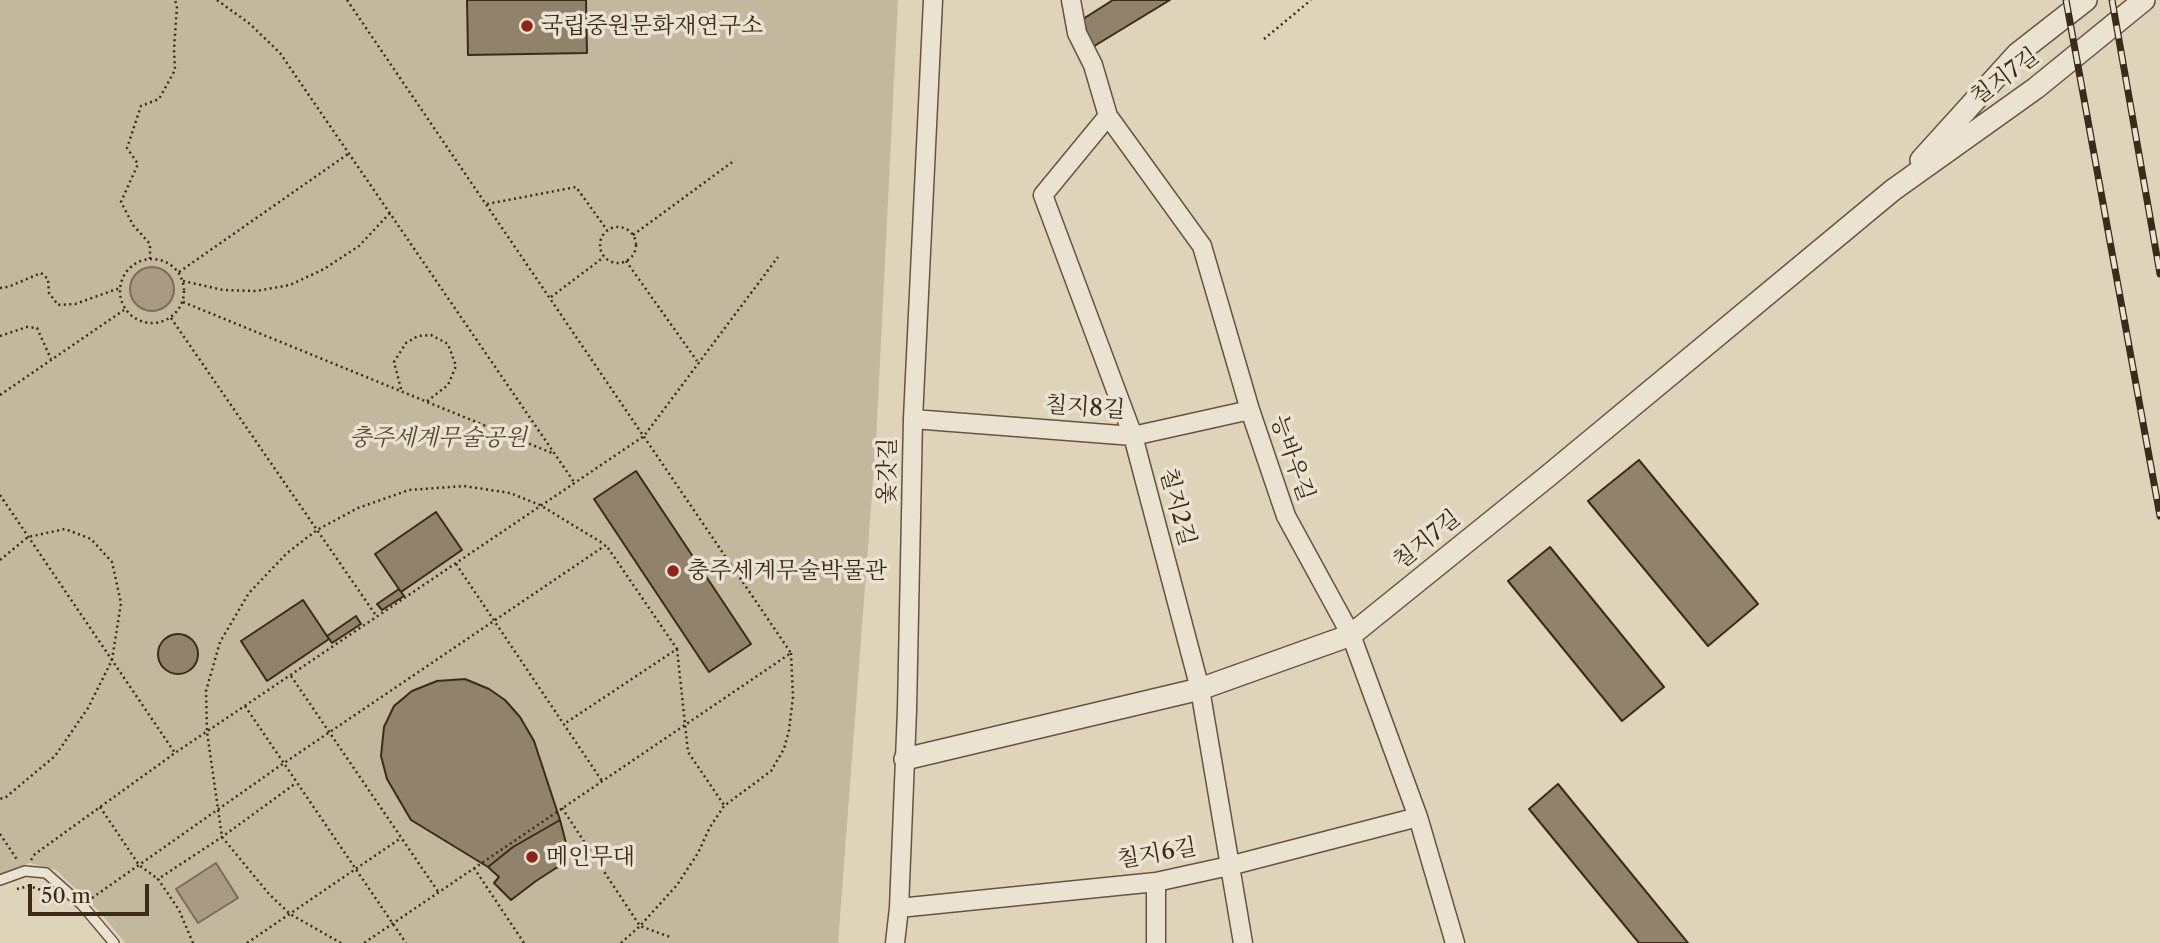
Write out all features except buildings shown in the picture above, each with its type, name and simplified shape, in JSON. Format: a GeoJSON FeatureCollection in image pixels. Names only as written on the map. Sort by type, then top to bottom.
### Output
{"type":"FeatureCollection","features":[{"type":"Feature","properties":{"kind":"street","name":"옻갓길"},"geometry":{"type":"LineString","coordinates":[[895,943],[899,908],[914,419],[933,0]]}},
{"type":"Feature","properties":{"kind":"street","name":"능바우길"},"geometry":{"type":"LineString","coordinates":[[1071,0],[1077,33],[1093,65],[1108,116],[1202,246],[1250,410],[1286,516],[1351,635],[1418,817],[1455,943]]}},
{"type":"Feature","properties":{"kind":"street","name":"칠지7길"},"geometry":{"type":"LineString","coordinates":[[1894,190],[2017,54],[2086,0]]}},
{"type":"Feature","properties":{"kind":"street","name":"칠지7길"},"geometry":{"type":"LineString","coordinates":[[905,759],[1200,689],[1351,635],[1894,190],[2036,88],[2144,0]]}},
{"type":"Feature","properties":{"kind":"street","name":"칠지2길"},"geometry":{"type":"LineString","coordinates":[[1108,116],[1043,195],[1133,436],[1200,689],[1242,943]]}},
{"type":"Feature","properties":{"kind":"street","name":"칠지8길"},"geometry":{"type":"LineString","coordinates":[[914,419],[1133,436],[1250,410]]}},
{"type":"Feature","properties":{"kind":"street","name":"칠지6길"},"geometry":{"type":"LineString","coordinates":[[899,908],[1156,882],[1418,817]]}},
{"type":"Feature","properties":{"kind":"street"},"geometry":{"type":"LineString","coordinates":[[1156,882],[1156,943]]}},
{"type":"Feature","properties":{"kind":"lane"},"geometry":{"type":"LineString","coordinates":[[0,880],[25,871],[46,873],[82,905],[114,943]]}},
{"type":"Feature","properties":{"kind":"path"},"geometry":{"type":"LineString","coordinates":[[150,259],[150,244],[134,225],[121,202],[138,164],[127,148],[141,106],[159,99],[175,69],[175,0]]}},
{"type":"Feature","properties":{"kind":"path"},"geometry":{"type":"LineString","coordinates":[[217,0],[250,24],[281,53],[574,482]]}},
{"type":"Feature","properties":{"kind":"path"},"geometry":{"type":"LineString","coordinates":[[347,0],[791,653],[793,697],[789,730],[784,749],[771,772],[724,807],[677,885],[621,943]]}},
{"type":"Feature","properties":{"kind":"path"},"geometry":{"type":"LineString","coordinates":[[1264,39],[1311,0]]}},
{"type":"Feature","properties":{"kind":"path"},"geometry":{"type":"LineString","coordinates":[[178,272],[349,153]]}},
{"type":"Feature","properties":{"kind":"path"},"geometry":{"type":"LineString","coordinates":[[633,235],[735,160]]}},
{"type":"Feature","properties":{"kind":"path"},"geometry":{"type":"LineString","coordinates":[[486,204],[576,187],[607,230]]}},
{"type":"Feature","properties":{"kind":"path"},"geometry":{"type":"LineString","coordinates":[[183,281],[223,290],[256,291],[290,285],[324,269],[359,246],[390,213]]}},
{"type":"Feature","properties":{"kind":"path"},"geometry":{"type":"LineString","coordinates":[[624,228],[633,235],[636,246],[626,261],[615,263],[604,257],[600,246],[607,230],[624,228]]}},
{"type":"Feature","properties":{"kind":"path"},"geometry":{"type":"LineString","coordinates":[[550,298],[604,257]]}},
{"type":"Feature","properties":{"kind":"path"},"geometry":{"type":"LineString","coordinates":[[0,834],[25,871],[35,854],[174,753],[644,436],[778,257]]}},
{"type":"Feature","properties":{"kind":"path"},"geometry":{"type":"LineString","coordinates":[[150,259],[171,265],[183,281],[185,292],[178,311],[161,323],[151,324],[132,317],[120,299],[123,277],[139,261],[150,259]]}},
{"type":"Feature","properties":{"kind":"path"},"geometry":{"type":"LineString","coordinates":[[626,261],[698,363]]}},
{"type":"Feature","properties":{"kind":"path"},"geometry":{"type":"LineString","coordinates":[[0,288],[41,273],[48,279],[49,293],[58,305],[75,304],[120,288]]}},
{"type":"Feature","properties":{"kind":"path"},"geometry":{"type":"LineString","coordinates":[[183,302],[555,455]]}},
{"type":"Feature","properties":{"kind":"path"},"geometry":{"type":"LineString","coordinates":[[0,395],[125,309]]}},
{"type":"Feature","properties":{"kind":"path"},"geometry":{"type":"LineString","coordinates":[[170,318],[377,617]]}},
{"type":"Feature","properties":{"kind":"path"},"geometry":{"type":"LineString","coordinates":[[0,336],[27,327],[37,328],[51,359]]}},
{"type":"Feature","properties":{"kind":"path"},"geometry":{"type":"LineString","coordinates":[[401,391],[394,362],[406,343],[431,335],[448,344],[456,366],[448,385],[426,402]]}},
{"type":"Feature","properties":{"kind":"path"},"geometry":{"type":"LineString","coordinates":[[341,943],[289,914],[222,837],[207,732],[206,691],[220,642],[249,593],[287,554],[317,530],[358,508],[409,490],[464,486],[510,493],[540,505],[606,545],[677,649],[688,752],[724,807]]}},
{"type":"Feature","properties":{"kind":"path"},"geometry":{"type":"LineString","coordinates":[[0,495],[174,753]]}},
{"type":"Feature","properties":{"kind":"path"},"geometry":{"type":"LineString","coordinates":[[0,560],[28,537],[65,529],[91,539],[112,562],[121,603],[111,660],[88,708],[55,757],[0,799]]}},
{"type":"Feature","properties":{"kind":"path"},"geometry":{"type":"LineString","coordinates":[[82,905],[329,732],[606,545]]}},
{"type":"Feature","properties":{"kind":"path"},"geometry":{"type":"LineString","coordinates":[[456,564],[602,781]]}},
{"type":"Feature","properties":{"kind":"path"},"geometry":{"type":"LineString","coordinates":[[564,724],[677,649]]}},
{"type":"Feature","properties":{"kind":"path"},"geometry":{"type":"LineString","coordinates":[[364,943],[791,653]]}},
{"type":"Feature","properties":{"kind":"path"},"geometry":{"type":"LineString","coordinates":[[291,676],[439,893]]}},
{"type":"Feature","properties":{"kind":"path"},"geometry":{"type":"LineString","coordinates":[[245,706],[406,943]]}},
{"type":"Feature","properties":{"kind":"path"},"geometry":{"type":"LineString","coordinates":[[158,879],[222,837],[297,782]]}},
{"type":"Feature","properties":{"kind":"path"},"geometry":{"type":"LineString","coordinates":[[100,807],[139,865],[158,879],[179,910],[193,943]]}},
{"type":"Feature","properties":{"kind":"path"},"geometry":{"type":"LineString","coordinates":[[562,808],[640,926],[670,937]]}},
{"type":"Feature","properties":{"kind":"path"},"geometry":{"type":"LineString","coordinates":[[247,943],[401,838]]}},
{"type":"Feature","properties":{"kind":"path"},"geometry":{"type":"LineString","coordinates":[[474,868],[524,943]]}},
{"type":"Feature","properties":{"kind":"path"},"geometry":{"type":"LineString","coordinates":[[12,890],[29,886],[50,893]]}},
{"type":"Feature","properties":{"kind":"green space","name":"충주세계무술공원"},"geometry":{"type":"Polygon","coordinates":[[[0,0],[898,0],[876,441],[838,943],[125,943],[100,912],[56,870],[30,863],[0,874],[0,0]]]}},
{"type":"Feature","properties":{"kind":"shaded area"},"geometry":{"type":"Polygon","coordinates":[[[152,267],[167,274],[174,289],[167,304],[152,311],[137,304],[130,289],[137,274],[152,267]]]}},
{"type":"Feature","properties":{"kind":"shaded area"},"geometry":{"type":"Polygon","coordinates":[[[216,863],[238,898],[198,923],[176,889],[216,863]]]}},
{"type":"Feature","properties":{"kind":"railway"},"geometry":{"type":"LineString","coordinates":[[2066,0],[2160,516]]}},
{"type":"Feature","properties":{"kind":"railway"},"geometry":{"type":"LineString","coordinates":[[2112,0],[2160,274]]}},
{"type":"Feature","properties":{"kind":"place","name":"국립중원문화재연구소"},"geometry":{"type":"Point","coordinates":[527,26]}},
{"type":"Feature","properties":{"kind":"place","name":"충주세계무술박물관"},"geometry":{"type":"Point","coordinates":[673,571]}},
{"type":"Feature","properties":{"kind":"place","name":"메인무대"},"geometry":{"type":"Point","coordinates":[532,857]}}]}
